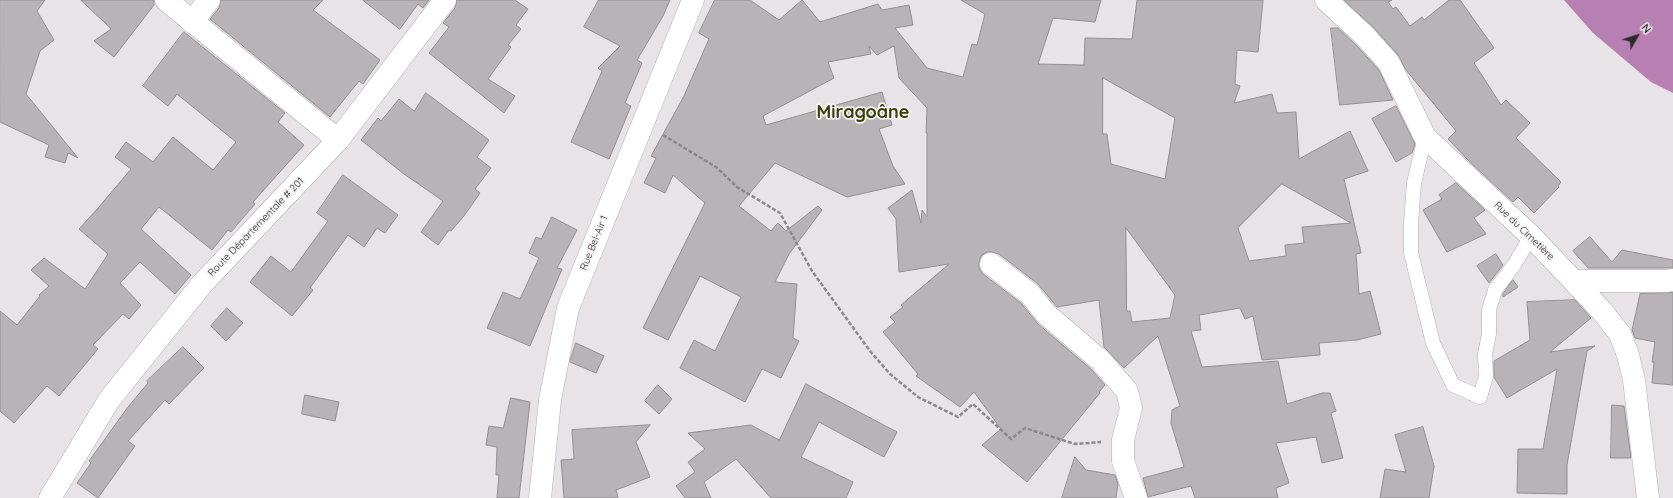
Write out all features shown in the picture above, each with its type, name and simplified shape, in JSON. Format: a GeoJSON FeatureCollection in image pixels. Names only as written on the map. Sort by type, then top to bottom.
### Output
{"type":"FeatureCollection","features":[{"type":"Feature","properties":{"kind":"street"},"geometry":{"type":"LineString","coordinates":[[166,0],[338,140],[445,0]]}},
{"type":"Feature","properties":{"kind":"street"},"geometry":{"type":"LineString","coordinates":[[192,22],[209,0]]}},
{"type":"Feature","properties":{"kind":"street","name":"Rue Bel-Air 1"},"geometry":{"type":"LineString","coordinates":[[540,498],[550,400],[568,308],[644,124],[693,0]]}},
{"type":"Feature","properties":{"kind":"street","name":"Rue du Cimetière"},"geometry":{"type":"LineString","coordinates":[[1326,0],[1354,24],[1389,63],[1425,137],[1531,236],[1602,311],[1620,334],[1628,354],[1634,380],[1648,498]]}},
{"type":"Feature","properties":{"kind":"street","name":"Route Départementale # 201"},"geometry":{"type":"LineString","coordinates":[[50,498],[109,400],[178,313],[202,284],[338,140]]}},
{"type":"Feature","properties":{"kind":"street"},"geometry":{"type":"LineString","coordinates":[[991,264],[1030,294],[1046,314],[1100,360],[1127,391],[1131,408],[1123,440],[1123,461],[1136,498]]}},
{"type":"Feature","properties":{"kind":"street"},"geometry":{"type":"LineString","coordinates":[[1574,281],[1673,280]]}},
{"type":"Feature","properties":{"kind":"lane"},"geometry":{"type":"LineString","coordinates":[[1425,137],[1414,183],[1411,223],[1411,253],[1433,343],[1453,385],[1480,397],[1486,376],[1485,354],[1489,334],[1489,310],[1495,290],[1514,266],[1531,236]]}},
{"type":"Feature","properties":{"kind":"path"},"geometry":{"type":"LineString","coordinates":[[644,124],[716,167],[737,187],[780,213],[812,271],[870,351],[890,374],[918,397],[958,417],[973,404],[1011,439],[1025,428],[1075,444],[1123,440]]}},
{"type":"Feature","properties":{"kind":"shaded area"},"geometry":{"type":"Polygon","coordinates":[[[1564,0],[1673,0],[1673,93],[1651,82],[1593,33],[1564,0]]]}},
{"type":"Feature","properties":{"kind":"building"},"geometry":{"type":"Polygon","coordinates":[[[0,0],[45,0],[37,11],[54,40],[40,51],[26,94],[78,158],[68,153],[65,163],[45,157],[49,145],[0,122],[0,0]]]}},
{"type":"Feature","properties":{"kind":"building"},"geometry":{"type":"Polygon","coordinates":[[[81,0],[154,0],[154,5],[114,57],[94,41],[111,29],[81,0]]]}},
{"type":"Feature","properties":{"kind":"building"},"geometry":{"type":"Polygon","coordinates":[[[221,0],[323,0],[313,10],[380,60],[363,84],[359,81],[330,117],[210,19],[219,8],[221,0]]]}},
{"type":"Feature","properties":{"kind":"building"},"geometry":{"type":"Polygon","coordinates":[[[363,0],[429,0],[423,8],[418,4],[400,29],[363,0]]]}},
{"type":"Feature","properties":{"kind":"building"},"geometry":{"type":"Polygon","coordinates":[[[457,0],[515,0],[528,9],[516,25],[521,29],[508,45],[511,47],[488,79],[515,96],[504,113],[429,53],[449,27],[443,23],[455,8],[457,0]]]}},
{"type":"Feature","properties":{"kind":"building"},"geometry":{"type":"Polygon","coordinates":[[[599,0],[670,0],[663,16],[637,60],[642,63],[625,103],[631,106],[609,159],[571,142],[602,71],[598,68],[620,46],[584,27],[599,0]]]}},
{"type":"Feature","properties":{"kind":"building"},"geometry":{"type":"Polygon","coordinates":[[[715,0],[750,0],[779,20],[802,0],[820,22],[878,4],[882,10],[909,5],[913,25],[895,28],[927,68],[963,77],[972,44],[977,45],[985,14],[961,0],[1101,0],[1095,22],[1053,18],[1038,64],[1084,65],[1085,38],[1132,39],[1137,0],[1263,0],[1258,52],[1237,50],[1235,84],[1240,86],[1234,103],[1272,94],[1277,113],[1296,112],[1299,159],[1350,131],[1368,171],[1344,179],[1361,253],[1356,254],[1359,294],[1370,291],[1381,334],[1357,340],[1319,343],[1320,355],[1262,360],[1253,316],[1245,319],[1240,308],[1199,315],[1201,330],[1191,331],[1202,367],[1278,361],[1287,404],[1322,393],[1330,393],[1336,411],[1331,413],[1343,458],[1322,463],[1316,437],[1276,443],[1289,483],[1276,488],[1278,498],[1195,498],[1191,486],[1148,497],[1143,478],[1184,467],[1171,423],[1172,410],[1180,406],[1158,336],[1124,368],[1104,347],[1099,300],[1057,307],[1038,284],[999,254],[992,252],[987,252],[981,256],[979,268],[983,274],[1021,303],[1038,324],[1091,369],[1105,385],[1027,482],[982,445],[1001,429],[974,392],[960,407],[916,376],[918,374],[883,332],[895,322],[890,317],[903,307],[901,305],[949,264],[899,272],[896,219],[888,208],[912,190],[921,223],[922,210],[927,217],[927,108],[899,78],[894,46],[877,55],[869,46],[871,54],[828,62],[834,78],[763,116],[766,125],[882,92],[892,125],[879,129],[893,166],[905,184],[847,197],[775,163],[739,206],[771,231],[778,223],[786,231],[818,206],[822,210],[789,254],[775,282],[797,284],[793,338],[799,341],[781,378],[762,369],[745,402],[680,368],[694,340],[715,351],[741,297],[700,276],[668,340],[643,328],[705,203],[673,175],[665,193],[644,183],[656,158],[651,156],[684,96],[709,39],[699,33],[715,0]],[[1103,78],[1103,134],[1107,134],[1111,164],[1165,179],[1175,118],[1103,78]],[[1282,184],[1238,228],[1249,261],[1286,256],[1285,245],[1304,243],[1302,227],[1351,223],[1282,184]],[[1126,228],[1127,311],[1130,311],[1132,322],[1170,318],[1175,295],[1126,228]]]}},
{"type":"Feature","properties":{"kind":"building"},"geometry":{"type":"Polygon","coordinates":[[[1344,0],[1392,0],[1388,2],[1393,9],[1396,7],[1410,26],[1422,17],[1424,20],[1449,0],[1460,0],[1494,48],[1474,63],[1501,105],[1506,100],[1530,123],[1516,138],[1561,182],[1558,186],[1559,187],[1534,213],[1518,197],[1513,202],[1470,162],[1448,139],[1456,131],[1406,70],[1398,55],[1373,27],[1344,0]]]}},
{"type":"Feature","properties":{"kind":"building"},"geometry":{"type":"Polygon","coordinates":[[[1331,28],[1338,28],[1379,70],[1393,100],[1340,105],[1331,28]]]}},
{"type":"Feature","properties":{"kind":"building"},"geometry":{"type":"Polygon","coordinates":[[[184,32],[285,113],[278,122],[304,145],[253,202],[255,204],[231,232],[228,230],[212,250],[159,207],[141,229],[191,275],[175,294],[140,262],[120,283],[141,305],[129,319],[123,314],[93,345],[98,349],[59,396],[47,386],[14,423],[0,411],[0,311],[17,325],[40,296],[39,295],[49,286],[31,270],[44,258],[85,289],[108,254],[79,229],[131,169],[115,157],[126,142],[153,162],[173,137],[213,170],[236,142],[177,94],[168,106],[143,86],[184,32]]]}},
{"type":"Feature","properties":{"kind":"building"},"geometry":{"type":"Polygon","coordinates":[[[426,93],[489,140],[477,157],[491,168],[475,189],[480,193],[464,216],[451,231],[449,230],[438,245],[421,232],[443,201],[404,174],[361,140],[378,118],[381,121],[399,99],[414,111],[426,93]]]}},
{"type":"Feature","properties":{"kind":"building"},"geometry":{"type":"Polygon","coordinates":[[[1396,106],[1415,144],[1412,153],[1396,162],[1372,119],[1396,106]]]}},
{"type":"Feature","properties":{"kind":"building"},"geometry":{"type":"Polygon","coordinates":[[[343,175],[398,215],[385,233],[377,228],[364,247],[348,235],[310,288],[313,290],[292,316],[250,282],[271,256],[291,272],[328,221],[317,213],[343,175]]]}},
{"type":"Feature","properties":{"kind":"building"},"geometry":{"type":"Polygon","coordinates":[[[1456,183],[1485,210],[1474,218],[1486,234],[1447,252],[1423,210],[1442,199],[1439,195],[1456,183]]]}},
{"type":"Feature","properties":{"kind":"building"},"geometry":{"type":"Polygon","coordinates":[[[552,217],[577,230],[557,268],[562,269],[530,346],[487,328],[503,292],[520,299],[539,258],[529,253],[536,237],[541,239],[552,217]]]}},
{"type":"Feature","properties":{"kind":"building"},"geometry":{"type":"Polygon","coordinates":[[[1590,237],[1612,262],[1622,250],[1673,260],[1673,268],[1588,268],[1573,251],[1590,237]]]}},
{"type":"Feature","properties":{"kind":"building"},"geometry":{"type":"Polygon","coordinates":[[[1496,254],[1503,265],[1489,283],[1477,266],[1496,254]]]}},
{"type":"Feature","properties":{"kind":"building"},"geometry":{"type":"Polygon","coordinates":[[[1513,280],[1518,287],[1503,297],[1503,294],[1513,280]]]}},
{"type":"Feature","properties":{"kind":"building"},"geometry":{"type":"Polygon","coordinates":[[[1673,293],[1673,385],[1652,383],[1654,362],[1652,362],[1655,342],[1635,338],[1632,330],[1640,294],[1673,293]]]}},
{"type":"Feature","properties":{"kind":"building"},"geometry":{"type":"Polygon","coordinates":[[[1575,300],[1591,318],[1550,352],[1595,346],[1587,351],[1567,465],[1567,494],[1517,493],[1518,449],[1543,449],[1557,369],[1507,398],[1494,377],[1494,361],[1530,340],[1527,302],[1575,300]]]}},
{"type":"Feature","properties":{"kind":"building"},"geometry":{"type":"Polygon","coordinates":[[[227,308],[243,323],[226,341],[211,326],[227,308]]]}},
{"type":"Feature","properties":{"kind":"building"},"geometry":{"type":"Polygon","coordinates":[[[576,343],[604,356],[596,373],[570,362],[576,343]]]}},
{"type":"Feature","properties":{"kind":"building"},"geometry":{"type":"Polygon","coordinates":[[[183,347],[204,368],[169,404],[165,400],[128,441],[135,446],[98,498],[77,483],[91,463],[89,461],[128,407],[148,383],[147,381],[183,347]]]}},
{"type":"Feature","properties":{"kind":"building"},"geometry":{"type":"Polygon","coordinates":[[[806,384],[897,432],[884,457],[819,422],[801,457],[853,482],[846,498],[771,498],[736,459],[704,482],[711,498],[685,498],[676,486],[695,472],[688,462],[705,449],[688,433],[751,425],[779,440],[806,384]]]}},
{"type":"Feature","properties":{"kind":"building"},"geometry":{"type":"Polygon","coordinates":[[[658,385],[672,399],[659,414],[645,401],[658,385]]]}},
{"type":"Feature","properties":{"kind":"building"},"geometry":{"type":"Polygon","coordinates":[[[305,395],[339,402],[335,421],[302,414],[305,395]]]}},
{"type":"Feature","properties":{"kind":"building"},"geometry":{"type":"Polygon","coordinates":[[[511,398],[530,402],[519,498],[497,498],[499,475],[496,475],[497,447],[486,445],[489,426],[503,428],[511,398]]]}},
{"type":"Feature","properties":{"kind":"building"},"geometry":{"type":"Polygon","coordinates":[[[1612,405],[1624,406],[1631,458],[1611,458],[1612,405]]]}},
{"type":"Feature","properties":{"kind":"building"},"geometry":{"type":"Polygon","coordinates":[[[650,425],[636,442],[650,477],[616,490],[618,498],[564,498],[561,460],[574,459],[572,430],[650,425]]]}},
{"type":"Feature","properties":{"kind":"building"},"geometry":{"type":"Polygon","coordinates":[[[1423,427],[1434,466],[1429,498],[1380,498],[1385,469],[1406,472],[1395,435],[1423,427]]]}},
{"type":"Feature","properties":{"kind":"building"},"geometry":{"type":"Polygon","coordinates":[[[1075,457],[1086,470],[1115,475],[1118,484],[1116,498],[1062,498],[1075,457]]]}},
{"type":"Feature","properties":{"kind":"district","name":"Miragoâne"},"geometry":{"type":"Point","coordinates":[863,113]}}]}
